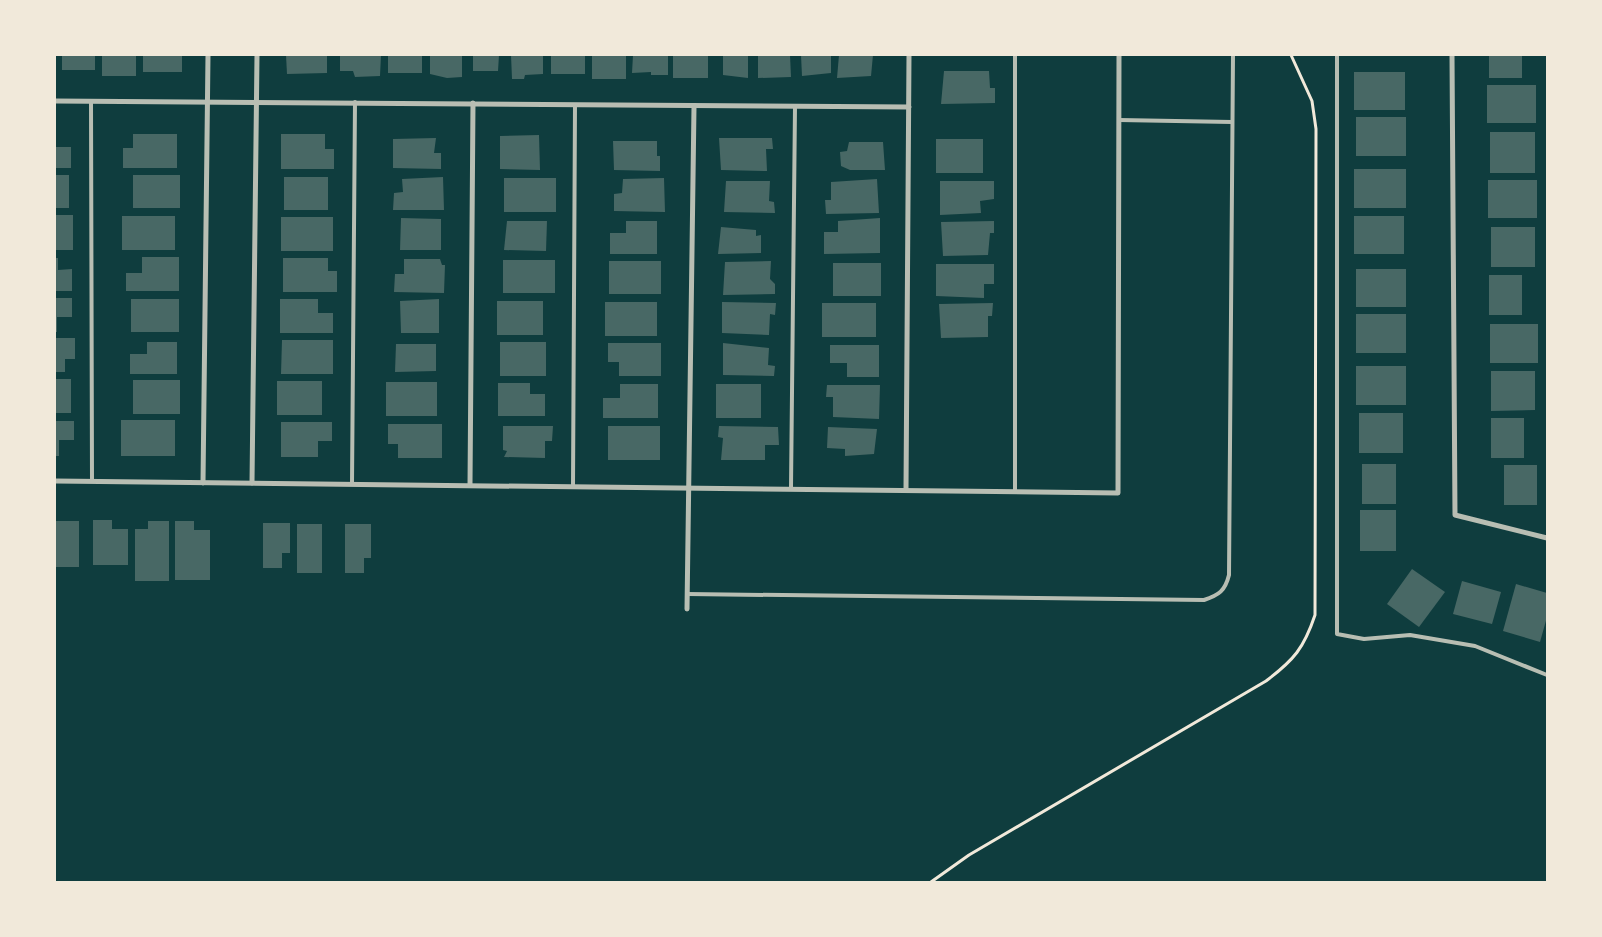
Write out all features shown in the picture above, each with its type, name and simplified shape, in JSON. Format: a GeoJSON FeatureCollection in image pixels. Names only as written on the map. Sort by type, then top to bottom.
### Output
{"type":"FeatureCollection","features":[{"type":"Feature","properties":{"kind":"street"},"geometry":{"type":"LineString","coordinates":[[204,483],[208,55]]}},
{"type":"Feature","properties":{"kind":"street"},"geometry":{"type":"LineString","coordinates":[[252,483],[257,55]]}},
{"type":"Feature","properties":{"kind":"street"},"geometry":{"type":"LineString","coordinates":[[906,489],[909,55]]}},
{"type":"Feature","properties":{"kind":"street"},"geometry":{"type":"LineString","coordinates":[[55,481],[906,489],[1118,493],[1119,55]]}},
{"type":"Feature","properties":{"kind":"street"},"geometry":{"type":"LineString","coordinates":[[1452,55],[1455,515],[1547,538]]}},
{"type":"Feature","properties":{"kind":"street"},"geometry":{"type":"LineString","coordinates":[[55,101],[472,103],[694,107],[909,107]]}},
{"type":"Feature","properties":{"kind":"street"},"geometry":{"type":"LineString","coordinates":[[470,486],[472,103]]}},
{"type":"Feature","properties":{"kind":"street"},"geometry":{"type":"LineString","coordinates":[[687,610],[694,107]]}},
{"type":"Feature","properties":{"kind":"lane"},"geometry":{"type":"LineString","coordinates":[[1014,55],[1015,491]]}},
{"type":"Feature","properties":{"kind":"lane"},"geometry":{"type":"LineString","coordinates":[[687,594],[1194,600],[1204,600],[1220,595],[1226,586],[1229,575],[1232,55]]}},
{"type":"Feature","properties":{"kind":"lane"},"geometry":{"type":"LineString","coordinates":[[1337,55],[1337,634],[1364,639],[1410,635],[1475,646],[1547,675]]}},
{"type":"Feature","properties":{"kind":"lane"},"geometry":{"type":"LineString","coordinates":[[91,101],[92,481]]}},
{"type":"Feature","properties":{"kind":"lane"},"geometry":{"type":"LineString","coordinates":[[352,484],[355,102]]}},
{"type":"Feature","properties":{"kind":"lane"},"geometry":{"type":"LineString","coordinates":[[573,486],[574,105]]}},
{"type":"Feature","properties":{"kind":"lane"},"geometry":{"type":"LineString","coordinates":[[791,488],[795,107]]}},
{"type":"Feature","properties":{"kind":"lane"},"geometry":{"type":"LineString","coordinates":[[1119,120],[1232,122]]}},
{"type":"Feature","properties":{"kind":"building"},"geometry":{"type":"Polygon","coordinates":[[[62,55],[95,55],[95,70],[62,70],[62,55]]]}},
{"type":"Feature","properties":{"kind":"building"},"geometry":{"type":"Polygon","coordinates":[[[102,55],[136,55],[136,76],[102,76],[102,55]]]}},
{"type":"Feature","properties":{"kind":"building"},"geometry":{"type":"Polygon","coordinates":[[[143,55],[182,55],[182,72],[143,72],[143,55]]]}},
{"type":"Feature","properties":{"kind":"building"},"geometry":{"type":"Polygon","coordinates":[[[286,55],[327,55],[327,73],[287,74],[286,55]]]}},
{"type":"Feature","properties":{"kind":"building"},"geometry":{"type":"Polygon","coordinates":[[[340,55],[381,55],[380,76],[355,77],[353,71],[340,71],[340,55]]]}},
{"type":"Feature","properties":{"kind":"building"},"geometry":{"type":"Polygon","coordinates":[[[388,55],[422,55],[422,73],[388,73],[388,55]]]}},
{"type":"Feature","properties":{"kind":"building"},"geometry":{"type":"Polygon","coordinates":[[[430,55],[462,55],[462,77],[447,78],[430,74],[430,55]]]}},
{"type":"Feature","properties":{"kind":"building"},"geometry":{"type":"Polygon","coordinates":[[[473,55],[499,55],[498,71],[473,71],[473,55]]]}},
{"type":"Feature","properties":{"kind":"building"},"geometry":{"type":"Polygon","coordinates":[[[511,55],[543,55],[543,74],[525,75],[524,79],[512,79],[511,55]]]}},
{"type":"Feature","properties":{"kind":"building"},"geometry":{"type":"Polygon","coordinates":[[[551,55],[585,55],[585,74],[551,74],[551,55]]]}},
{"type":"Feature","properties":{"kind":"building"},"geometry":{"type":"Polygon","coordinates":[[[592,55],[626,55],[626,79],[592,79],[592,55]]]}},
{"type":"Feature","properties":{"kind":"building"},"geometry":{"type":"Polygon","coordinates":[[[633,55],[668,55],[668,75],[651,75],[651,72],[632,73],[633,55]]]}},
{"type":"Feature","properties":{"kind":"building"},"geometry":{"type":"Polygon","coordinates":[[[673,55],[708,55],[708,78],[673,78],[673,55]]]}},
{"type":"Feature","properties":{"kind":"building"},"geometry":{"type":"Polygon","coordinates":[[[723,55],[748,55],[748,78],[723,75],[723,55]]]}},
{"type":"Feature","properties":{"kind":"building"},"geometry":{"type":"Polygon","coordinates":[[[758,55],[790,55],[791,77],[758,78],[758,55]]]}},
{"type":"Feature","properties":{"kind":"building"},"geometry":{"type":"Polygon","coordinates":[[[801,55],[831,55],[831,73],[802,76],[801,55]]]}},
{"type":"Feature","properties":{"kind":"building"},"geometry":{"type":"Polygon","coordinates":[[[839,55],[873,55],[871,76],[837,78],[839,55]]]}},
{"type":"Feature","properties":{"kind":"building"},"geometry":{"type":"Polygon","coordinates":[[[1489,55],[1522,55],[1522,78],[1489,78],[1489,55]]]}},
{"type":"Feature","properties":{"kind":"building"},"geometry":{"type":"Polygon","coordinates":[[[944,71],[989,71],[990,88],[995,88],[995,103],[941,104],[944,71]]]}},
{"type":"Feature","properties":{"kind":"building"},"geometry":{"type":"Polygon","coordinates":[[[1354,72],[1405,72],[1405,110],[1354,110],[1354,72]]]}},
{"type":"Feature","properties":{"kind":"building"},"geometry":{"type":"Polygon","coordinates":[[[1487,85],[1536,85],[1536,123],[1487,123],[1487,85]]]}},
{"type":"Feature","properties":{"kind":"building"},"geometry":{"type":"Polygon","coordinates":[[[1356,117],[1406,117],[1406,156],[1356,156],[1356,117]]]}},
{"type":"Feature","properties":{"kind":"building"},"geometry":{"type":"Polygon","coordinates":[[[1490,132],[1535,132],[1535,173],[1490,173],[1490,132]]]}},
{"type":"Feature","properties":{"kind":"building"},"geometry":{"type":"Polygon","coordinates":[[[133,134],[177,134],[177,168],[123,168],[123,148],[133,148],[133,134]]]}},
{"type":"Feature","properties":{"kind":"building"},"geometry":{"type":"Polygon","coordinates":[[[281,134],[325,134],[325,149],[334,149],[334,169],[281,169],[281,134]]]}},
{"type":"Feature","properties":{"kind":"building"},"geometry":{"type":"Polygon","coordinates":[[[539,135],[540,170],[500,169],[500,136],[539,135]]]}},
{"type":"Feature","properties":{"kind":"building"},"geometry":{"type":"Polygon","coordinates":[[[436,138],[434,153],[441,153],[441,169],[393,168],[393,139],[436,138]]]}},
{"type":"Feature","properties":{"kind":"building"},"geometry":{"type":"Polygon","coordinates":[[[719,138],[772,138],[773,149],[766,149],[767,171],[721,170],[719,138]]]}},
{"type":"Feature","properties":{"kind":"building"},"geometry":{"type":"Polygon","coordinates":[[[936,139],[983,139],[983,173],[936,173],[936,139]]]}},
{"type":"Feature","properties":{"kind":"building"},"geometry":{"type":"Polygon","coordinates":[[[613,141],[657,141],[660,171],[614,170],[613,141]]]}},
{"type":"Feature","properties":{"kind":"building"},"geometry":{"type":"Polygon","coordinates":[[[849,142],[883,142],[885,170],[850,170],[841,166],[840,152],[847,151],[849,142]]]}},
{"type":"Feature","properties":{"kind":"building"},"geometry":{"type":"Polygon","coordinates":[[[55,147],[71,147],[71,168],[55,168],[55,147]]]}},
{"type":"Feature","properties":{"kind":"building"},"geometry":{"type":"Polygon","coordinates":[[[1354,169],[1406,169],[1406,208],[1354,208],[1354,169]]]}},
{"type":"Feature","properties":{"kind":"building"},"geometry":{"type":"Polygon","coordinates":[[[55,175],[69,175],[69,208],[55,208],[55,175]]]}},
{"type":"Feature","properties":{"kind":"building"},"geometry":{"type":"Polygon","coordinates":[[[133,175],[180,175],[180,208],[133,208],[133,175]]]}},
{"type":"Feature","properties":{"kind":"building"},"geometry":{"type":"Polygon","coordinates":[[[284,177],[328,177],[328,210],[284,210],[284,177]]]}},
{"type":"Feature","properties":{"kind":"building"},"geometry":{"type":"Polygon","coordinates":[[[443,177],[444,210],[393,210],[394,193],[403,192],[402,179],[443,177]]]}},
{"type":"Feature","properties":{"kind":"building"},"geometry":{"type":"Polygon","coordinates":[[[504,178],[556,178],[556,212],[504,212],[504,178]]]}},
{"type":"Feature","properties":{"kind":"building"},"geometry":{"type":"Polygon","coordinates":[[[664,178],[665,212],[614,211],[614,194],[622,193],[623,179],[664,178]]]}},
{"type":"Feature","properties":{"kind":"building"},"geometry":{"type":"Polygon","coordinates":[[[877,179],[879,213],[826,214],[825,200],[831,200],[831,182],[877,179]]]}},
{"type":"Feature","properties":{"kind":"building"},"geometry":{"type":"Polygon","coordinates":[[[1488,180],[1537,180],[1537,218],[1488,218],[1488,180]]]}},
{"type":"Feature","properties":{"kind":"building"},"geometry":{"type":"Polygon","coordinates":[[[726,181],[770,181],[769,201],[774,202],[775,213],[724,212],[726,181]]]}},
{"type":"Feature","properties":{"kind":"building"},"geometry":{"type":"Polygon","coordinates":[[[940,181],[994,181],[994,199],[980,201],[981,213],[940,215],[940,181]]]}},
{"type":"Feature","properties":{"kind":"building"},"geometry":{"type":"Polygon","coordinates":[[[55,215],[73,215],[73,250],[55,250],[55,215]]]}},
{"type":"Feature","properties":{"kind":"building"},"geometry":{"type":"Polygon","coordinates":[[[122,216],[175,216],[175,250],[122,250],[122,216]]]}},
{"type":"Feature","properties":{"kind":"building"},"geometry":{"type":"Polygon","coordinates":[[[1354,216],[1404,216],[1404,254],[1354,254],[1354,216]]]}},
{"type":"Feature","properties":{"kind":"building"},"geometry":{"type":"Polygon","coordinates":[[[281,217],[333,217],[333,251],[281,251],[281,217]]]}},
{"type":"Feature","properties":{"kind":"building"},"geometry":{"type":"Polygon","coordinates":[[[401,218],[441,219],[441,250],[400,250],[401,218]]]}},
{"type":"Feature","properties":{"kind":"building"},"geometry":{"type":"Polygon","coordinates":[[[880,218],[880,253],[824,254],[824,232],[838,232],[838,221],[880,218]]]}},
{"type":"Feature","properties":{"kind":"building"},"geometry":{"type":"Polygon","coordinates":[[[507,221],[547,221],[546,251],[504,250],[507,221]]]}},
{"type":"Feature","properties":{"kind":"building"},"geometry":{"type":"Polygon","coordinates":[[[626,221],[657,221],[657,254],[610,254],[610,233],[626,233],[626,221]]]}},
{"type":"Feature","properties":{"kind":"building"},"geometry":{"type":"Polygon","coordinates":[[[994,221],[994,233],[990,233],[988,255],[943,256],[941,222],[994,221]]]}},
{"type":"Feature","properties":{"kind":"building"},"geometry":{"type":"Polygon","coordinates":[[[721,227],[756,230],[756,236],[761,235],[761,253],[718,254],[721,227]]]}},
{"type":"Feature","properties":{"kind":"building"},"geometry":{"type":"Polygon","coordinates":[[[1491,227],[1535,227],[1535,267],[1491,267],[1491,227]]]}},
{"type":"Feature","properties":{"kind":"building"},"geometry":{"type":"Polygon","coordinates":[[[142,257],[179,257],[179,291],[126,291],[126,273],[142,273],[142,257]]]}},
{"type":"Feature","properties":{"kind":"building"},"geometry":{"type":"Polygon","coordinates":[[[55,258],[58,258],[58,270],[72,269],[72,291],[55,291],[55,258]]]}},
{"type":"Feature","properties":{"kind":"building"},"geometry":{"type":"Polygon","coordinates":[[[283,258],[328,258],[328,271],[337,271],[337,292],[283,292],[283,258]]]}},
{"type":"Feature","properties":{"kind":"building"},"geometry":{"type":"Polygon","coordinates":[[[404,259],[440,259],[442,265],[445,265],[444,293],[394,292],[395,274],[404,274],[404,259]]]}},
{"type":"Feature","properties":{"kind":"building"},"geometry":{"type":"Polygon","coordinates":[[[503,260],[555,260],[555,293],[503,293],[503,260]]]}},
{"type":"Feature","properties":{"kind":"building"},"geometry":{"type":"Polygon","coordinates":[[[609,261],[661,261],[661,294],[609,294],[609,261]]]}},
{"type":"Feature","properties":{"kind":"building"},"geometry":{"type":"Polygon","coordinates":[[[771,261],[770,279],[775,284],[775,294],[723,295],[725,262],[771,261]]]}},
{"type":"Feature","properties":{"kind":"building"},"geometry":{"type":"Polygon","coordinates":[[[833,263],[881,263],[881,296],[833,296],[833,263]]]}},
{"type":"Feature","properties":{"kind":"building"},"geometry":{"type":"Polygon","coordinates":[[[936,264],[994,264],[994,284],[984,284],[984,298],[936,296],[936,264]]]}},
{"type":"Feature","properties":{"kind":"building"},"geometry":{"type":"Polygon","coordinates":[[[1356,269],[1406,269],[1406,307],[1356,307],[1356,269]]]}},
{"type":"Feature","properties":{"kind":"building"},"geometry":{"type":"Polygon","coordinates":[[[1489,275],[1522,275],[1522,315],[1489,315],[1489,275]]]}},
{"type":"Feature","properties":{"kind":"building"},"geometry":{"type":"Polygon","coordinates":[[[55,298],[72,298],[72,317],[57,317],[57,332],[55,332],[55,298]]]}},
{"type":"Feature","properties":{"kind":"building"},"geometry":{"type":"Polygon","coordinates":[[[131,299],[179,299],[179,332],[131,332],[131,299]]]}},
{"type":"Feature","properties":{"kind":"building"},"geometry":{"type":"Polygon","coordinates":[[[280,299],[318,299],[318,313],[333,313],[333,333],[280,333],[280,299]]]}},
{"type":"Feature","properties":{"kind":"building"},"geometry":{"type":"Polygon","coordinates":[[[439,299],[439,333],[401,333],[400,301],[439,299]]]}},
{"type":"Feature","properties":{"kind":"building"},"geometry":{"type":"Polygon","coordinates":[[[497,301],[543,301],[543,335],[497,335],[497,301]]]}},
{"type":"Feature","properties":{"kind":"building"},"geometry":{"type":"Polygon","coordinates":[[[605,302],[657,302],[657,336],[605,336],[605,302]]]}},
{"type":"Feature","properties":{"kind":"building"},"geometry":{"type":"Polygon","coordinates":[[[722,302],[776,303],[775,315],[770,314],[769,335],[722,333],[722,302]]]}},
{"type":"Feature","properties":{"kind":"building"},"geometry":{"type":"Polygon","coordinates":[[[822,303],[876,303],[876,337],[822,337],[822,303]]]}},
{"type":"Feature","properties":{"kind":"building"},"geometry":{"type":"Polygon","coordinates":[[[993,303],[992,316],[988,316],[988,337],[941,338],[939,304],[993,303]]]}},
{"type":"Feature","properties":{"kind":"building"},"geometry":{"type":"Polygon","coordinates":[[[1356,314],[1406,314],[1406,353],[1356,353],[1356,314]]]}},
{"type":"Feature","properties":{"kind":"building"},"geometry":{"type":"Polygon","coordinates":[[[1490,324],[1538,324],[1538,363],[1490,363],[1490,324]]]}},
{"type":"Feature","properties":{"kind":"building"},"geometry":{"type":"Polygon","coordinates":[[[55,338],[75,338],[75,359],[65,359],[65,372],[55,372],[55,338]]]}},
{"type":"Feature","properties":{"kind":"building"},"geometry":{"type":"Polygon","coordinates":[[[282,340],[333,340],[333,374],[281,374],[282,340]]]}},
{"type":"Feature","properties":{"kind":"building"},"geometry":{"type":"Polygon","coordinates":[[[147,342],[177,342],[177,374],[130,374],[130,354],[147,354],[147,342]]]}},
{"type":"Feature","properties":{"kind":"building"},"geometry":{"type":"Polygon","coordinates":[[[500,342],[546,342],[546,376],[500,376],[500,342]]]}},
{"type":"Feature","properties":{"kind":"building"},"geometry":{"type":"Polygon","coordinates":[[[608,343],[661,343],[661,376],[619,376],[619,362],[608,362],[608,343]]]}},
{"type":"Feature","properties":{"kind":"building"},"geometry":{"type":"Polygon","coordinates":[[[723,343],[769,348],[768,365],[775,366],[774,376],[723,375],[723,343]]]}},
{"type":"Feature","properties":{"kind":"building"},"geometry":{"type":"Polygon","coordinates":[[[396,344],[436,344],[436,371],[395,372],[396,344]]]}},
{"type":"Feature","properties":{"kind":"building"},"geometry":{"type":"Polygon","coordinates":[[[830,345],[879,345],[879,377],[847,377],[847,363],[830,363],[830,345]]]}},
{"type":"Feature","properties":{"kind":"building"},"geometry":{"type":"Polygon","coordinates":[[[1356,366],[1406,366],[1406,405],[1356,405],[1356,366]]]}},
{"type":"Feature","properties":{"kind":"building"},"geometry":{"type":"Polygon","coordinates":[[[1491,371],[1535,371],[1535,410],[1491,411],[1491,371]]]}},
{"type":"Feature","properties":{"kind":"building"},"geometry":{"type":"Polygon","coordinates":[[[55,379],[71,379],[71,413],[55,413],[55,379]]]}},
{"type":"Feature","properties":{"kind":"building"},"geometry":{"type":"Polygon","coordinates":[[[133,380],[180,380],[180,414],[133,414],[133,380]]]}},
{"type":"Feature","properties":{"kind":"building"},"geometry":{"type":"Polygon","coordinates":[[[277,381],[322,381],[322,415],[277,415],[277,381]]]}},
{"type":"Feature","properties":{"kind":"building"},"geometry":{"type":"Polygon","coordinates":[[[386,382],[437,382],[437,416],[386,416],[386,382]]]}},
{"type":"Feature","properties":{"kind":"building"},"geometry":{"type":"Polygon","coordinates":[[[498,383],[530,383],[530,394],[545,394],[545,416],[498,416],[498,383]]]}},
{"type":"Feature","properties":{"kind":"building"},"geometry":{"type":"Polygon","coordinates":[[[620,384],[658,384],[658,418],[603,418],[603,398],[620,398],[620,384]]]}},
{"type":"Feature","properties":{"kind":"building"},"geometry":{"type":"Polygon","coordinates":[[[716,384],[761,384],[761,418],[716,418],[716,384]]]}},
{"type":"Feature","properties":{"kind":"building"},"geometry":{"type":"Polygon","coordinates":[[[827,385],[880,385],[879,419],[833,417],[833,397],[826,397],[827,385]]]}},
{"type":"Feature","properties":{"kind":"building"},"geometry":{"type":"Polygon","coordinates":[[[1359,413],[1403,413],[1403,453],[1359,453],[1359,413]]]}},
{"type":"Feature","properties":{"kind":"building"},"geometry":{"type":"Polygon","coordinates":[[[1491,418],[1524,418],[1524,458],[1491,458],[1491,418]]]}},
{"type":"Feature","properties":{"kind":"building"},"geometry":{"type":"Polygon","coordinates":[[[121,420],[175,420],[175,456],[121,456],[121,420]]]}},
{"type":"Feature","properties":{"kind":"building"},"geometry":{"type":"Polygon","coordinates":[[[55,421],[74,421],[74,440],[59,440],[59,456],[55,456],[55,421]]]}},
{"type":"Feature","properties":{"kind":"building"},"geometry":{"type":"Polygon","coordinates":[[[281,422],[332,422],[332,441],[318,441],[318,457],[281,457],[281,422]]]}},
{"type":"Feature","properties":{"kind":"building"},"geometry":{"type":"Polygon","coordinates":[[[388,424],[442,424],[442,458],[398,458],[398,444],[388,444],[388,424]]]}},
{"type":"Feature","properties":{"kind":"building"},"geometry":{"type":"Polygon","coordinates":[[[503,426],[553,426],[552,441],[545,441],[545,458],[504,457],[507,451],[503,450],[503,426]]]}},
{"type":"Feature","properties":{"kind":"building"},"geometry":{"type":"Polygon","coordinates":[[[608,426],[660,426],[660,460],[608,460],[608,426]]]}},
{"type":"Feature","properties":{"kind":"building"},"geometry":{"type":"Polygon","coordinates":[[[719,426],[778,427],[779,445],[765,445],[765,460],[721,460],[723,438],[718,437],[719,426]]]}},
{"type":"Feature","properties":{"kind":"building"},"geometry":{"type":"Polygon","coordinates":[[[828,427],[877,429],[874,454],[845,456],[845,449],[827,448],[828,427]]]}},
{"type":"Feature","properties":{"kind":"building"},"geometry":{"type":"Polygon","coordinates":[[[1362,464],[1396,464],[1396,504],[1362,504],[1362,464]]]}},
{"type":"Feature","properties":{"kind":"building"},"geometry":{"type":"Polygon","coordinates":[[[1504,465],[1537,465],[1537,505],[1504,505],[1504,465]]]}},
{"type":"Feature","properties":{"kind":"building"},"geometry":{"type":"Polygon","coordinates":[[[1360,510],[1396,510],[1396,551],[1360,551],[1360,510]]]}},
{"type":"Feature","properties":{"kind":"building"},"geometry":{"type":"Polygon","coordinates":[[[93,520],[112,520],[112,529],[128,529],[128,565],[93,565],[93,520]]]}},
{"type":"Feature","properties":{"kind":"building"},"geometry":{"type":"Polygon","coordinates":[[[55,521],[79,521],[79,567],[55,567],[55,521]]]}},
{"type":"Feature","properties":{"kind":"building"},"geometry":{"type":"Polygon","coordinates":[[[148,521],[169,521],[169,581],[135,581],[135,529],[148,529],[148,521]]]}},
{"type":"Feature","properties":{"kind":"building"},"geometry":{"type":"Polygon","coordinates":[[[175,521],[194,521],[194,530],[210,530],[210,580],[175,580],[175,521]]]}},
{"type":"Feature","properties":{"kind":"building"},"geometry":{"type":"Polygon","coordinates":[[[263,523],[290,523],[290,553],[282,553],[282,568],[263,568],[263,523]]]}},
{"type":"Feature","properties":{"kind":"building"},"geometry":{"type":"Polygon","coordinates":[[[297,524],[322,524],[322,573],[297,573],[297,524]]]}},
{"type":"Feature","properties":{"kind":"building"},"geometry":{"type":"Polygon","coordinates":[[[345,524],[371,524],[371,558],[364,558],[364,573],[345,573],[345,524]]]}},
{"type":"Feature","properties":{"kind":"building"},"geometry":{"type":"Polygon","coordinates":[[[1412,569],[1445,592],[1419,627],[1387,604],[1412,569]]]}},
{"type":"Feature","properties":{"kind":"building"},"geometry":{"type":"Polygon","coordinates":[[[1462,581],[1501,592],[1492,624],[1453,614],[1462,581]]]}},
{"type":"Feature","properties":{"kind":"building"},"geometry":{"type":"Polygon","coordinates":[[[1516,584],[1547,593],[1547,617],[1540,642],[1503,631],[1516,584]]]}}]}
